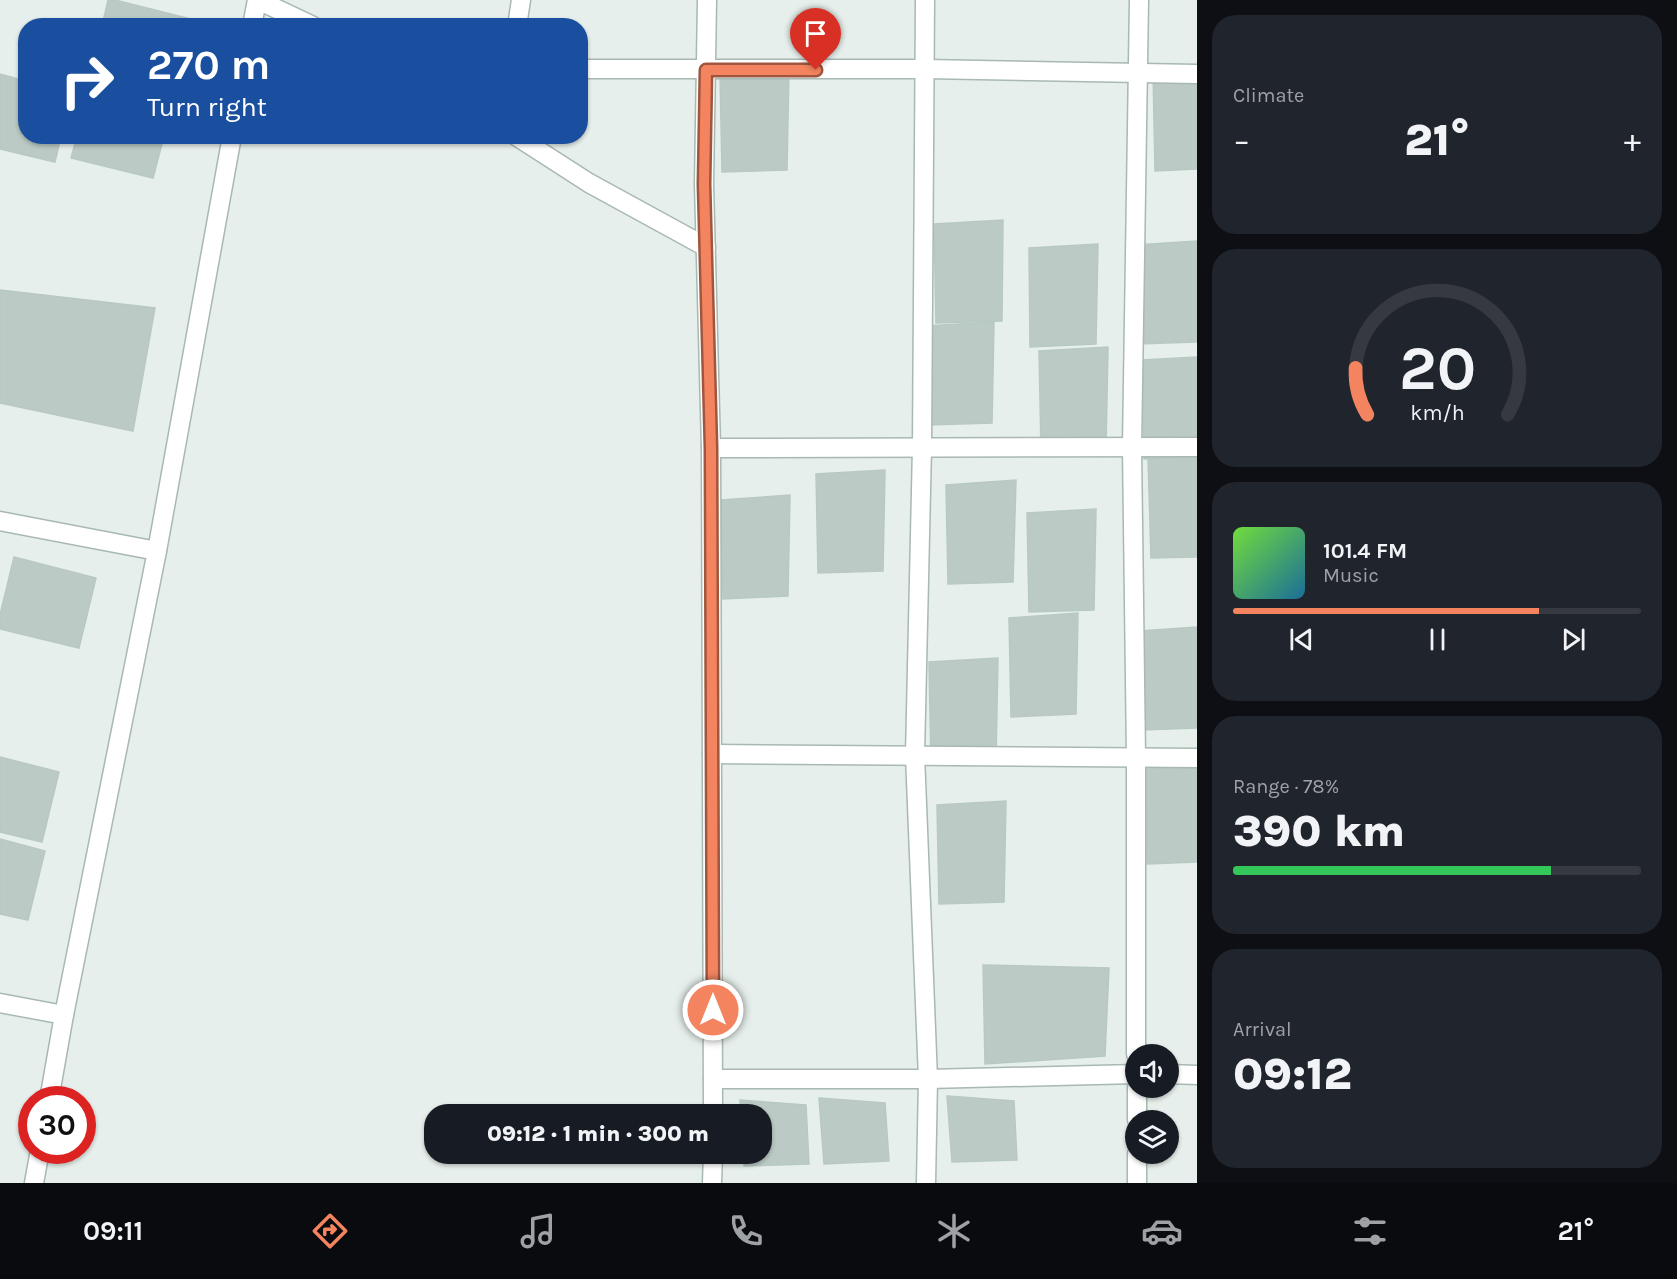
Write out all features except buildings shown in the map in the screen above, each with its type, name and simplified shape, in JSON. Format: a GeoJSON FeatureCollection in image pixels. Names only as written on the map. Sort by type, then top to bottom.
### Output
{"type":"FeatureCollection","features":[{"type":"Feature","properties":{"kind":"street"},"geometry":{"type":"LineString","coordinates":[[254,18],[257,0],[299,18]]}},
{"type":"Feature","properties":{"kind":"street"},"geometry":{"type":"LineString","coordinates":[[303,0],[307,18]]}},
{"type":"Feature","properties":{"kind":"street"},"geometry":{"type":"LineString","coordinates":[[518,18],[521,0]]}},
{"type":"Feature","properties":{"kind":"street"},"geometry":{"type":"LineString","coordinates":[[706,0],[704,184],[711,448],[713,1104]]}},
{"type":"Feature","properties":{"kind":"street"},"geometry":{"type":"LineString","coordinates":[[925,0],[922,447],[915,755],[928,1079],[926,1183]]}},
{"type":"Feature","properties":{"kind":"street"},"geometry":{"type":"LineString","coordinates":[[1137,1044],[1132,447],[1139,0]]}},
{"type":"Feature","properties":{"kind":"street"},"geometry":{"type":"LineString","coordinates":[[588,69],[926,69],[1197,74]]}},
{"type":"Feature","properties":{"kind":"street"},"geometry":{"type":"LineString","coordinates":[[51,1086],[158,551],[231,144]]}},
{"type":"Feature","properties":{"kind":"street"},"geometry":{"type":"LineString","coordinates":[[528,144],[589,183],[706,247]]}},
{"type":"Feature","properties":{"kind":"street"},"geometry":{"type":"LineString","coordinates":[[711,448],[1197,447]]}},
{"type":"Feature","properties":{"kind":"street"},"geometry":{"type":"LineString","coordinates":[[0,521],[158,551]]}},
{"type":"Feature","properties":{"kind":"street"},"geometry":{"type":"LineString","coordinates":[[712,754],[1197,758]]}},
{"type":"Feature","properties":{"kind":"street"},"geometry":{"type":"LineString","coordinates":[[0,1003],[64,1015]]}},
{"type":"Feature","properties":{"kind":"street"},"geometry":{"type":"LineString","coordinates":[[713,1079],[928,1079],[1125,1074]]}},
{"type":"Feature","properties":{"kind":"street"},"geometry":{"type":"LineString","coordinates":[[1179,1074],[1197,1075]]}},
{"type":"Feature","properties":{"kind":"street"},"geometry":{"type":"LineString","coordinates":[[34,1183],[37,1164]]}},
{"type":"Feature","properties":{"kind":"street"},"geometry":{"type":"LineString","coordinates":[[712,1183],[713,1164]]}},
{"type":"Feature","properties":{"kind":"street"},"geometry":{"type":"LineString","coordinates":[[1137,1164],[1137,1183]]}},
{"type":"Feature","properties":{"kind":"route"},"geometry":{"type":"LineString","coordinates":[[713,1010],[711,448],[704,184],[706,70],[816,70]]}}]}
